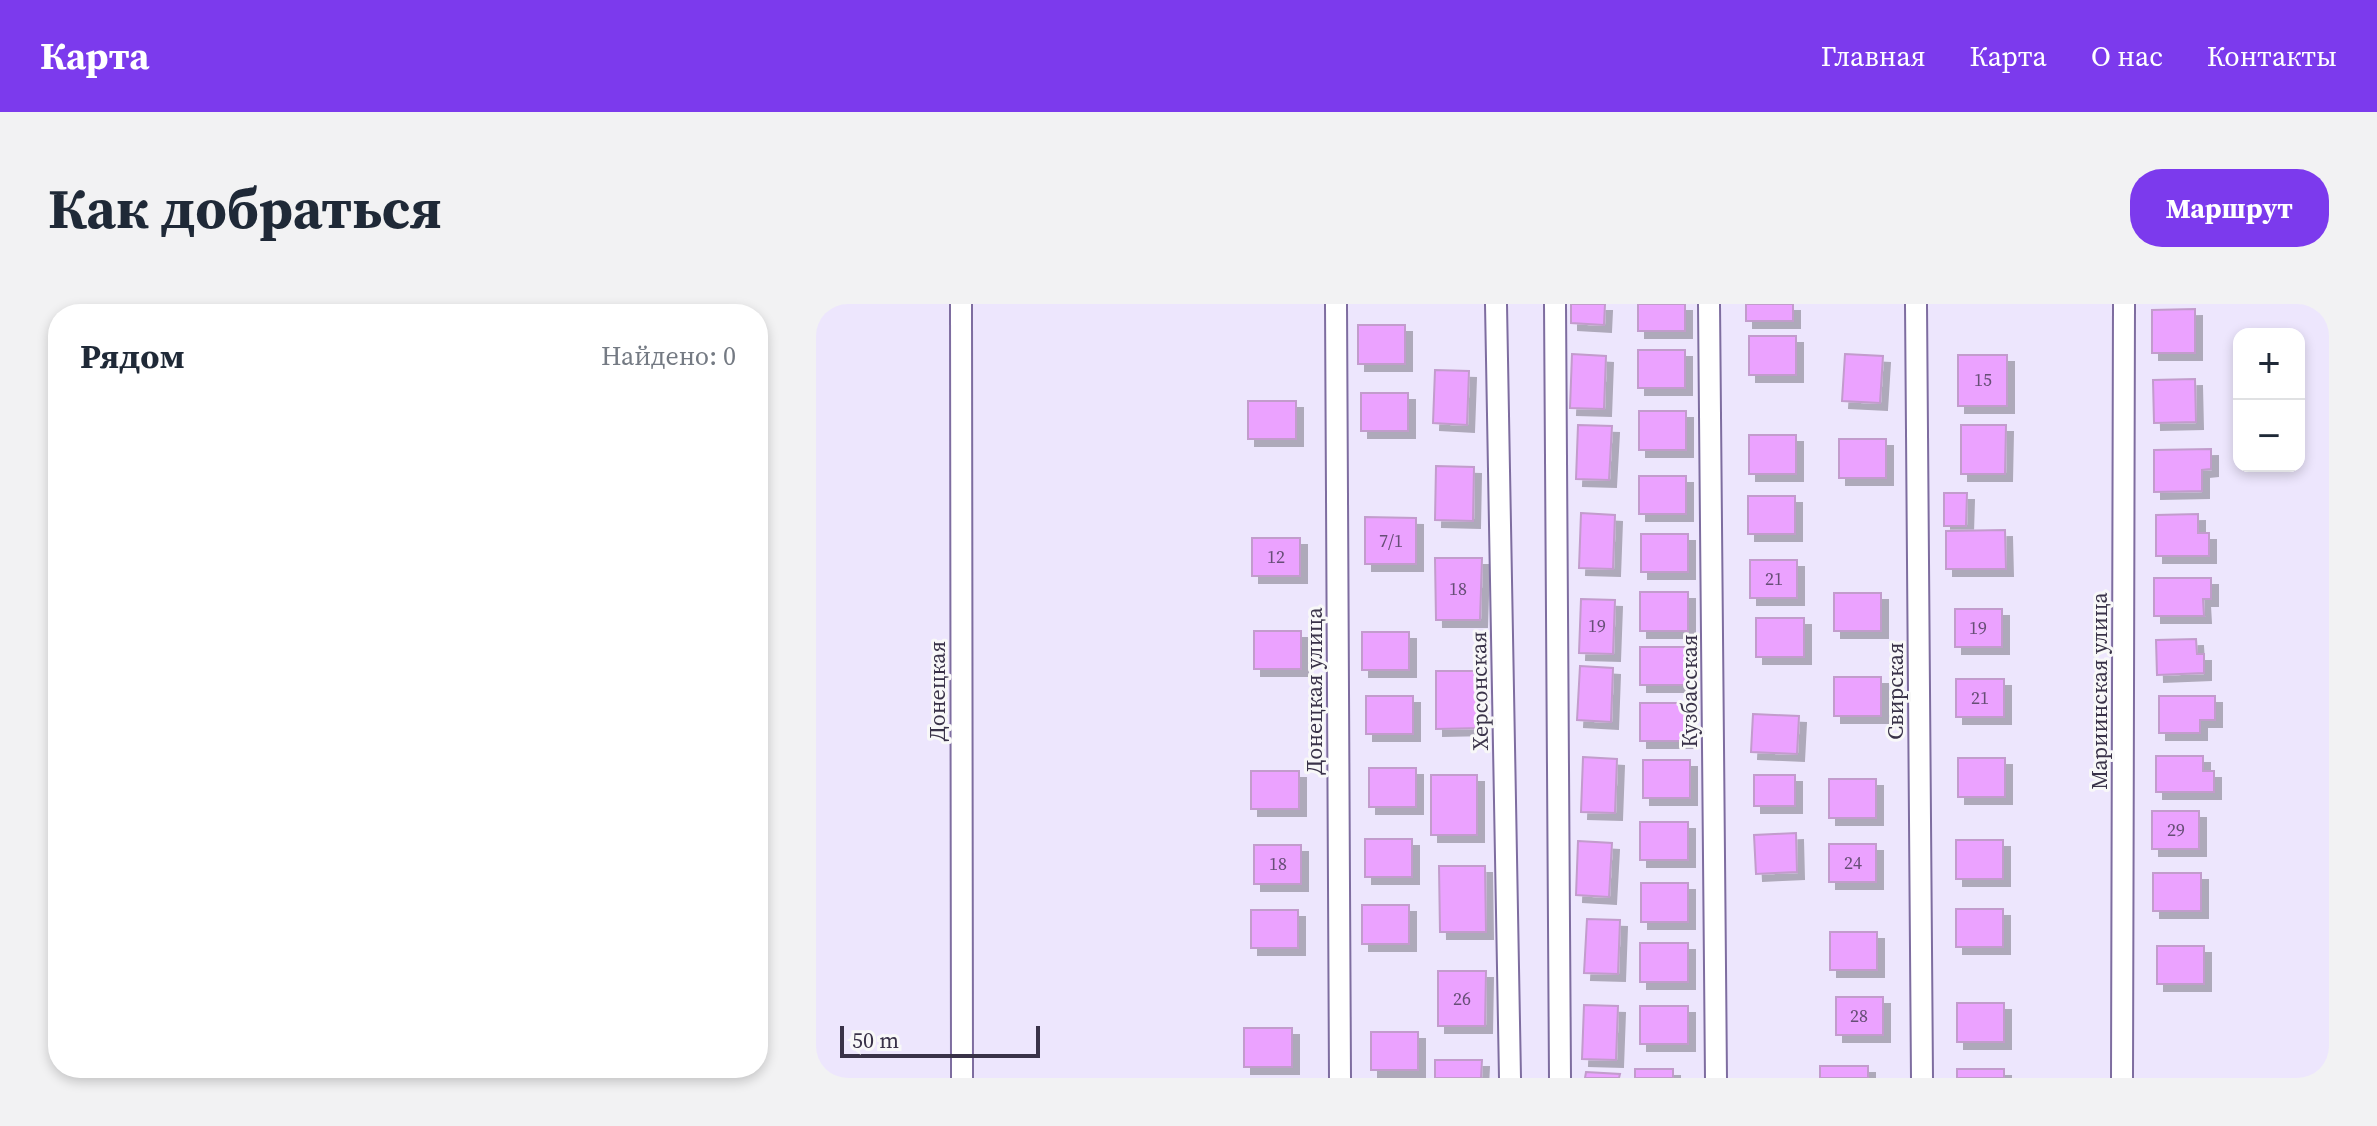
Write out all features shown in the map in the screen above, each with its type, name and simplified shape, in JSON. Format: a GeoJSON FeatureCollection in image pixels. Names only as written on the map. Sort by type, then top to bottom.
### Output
{"type":"FeatureCollection","features":[{"type":"Feature","properties":{"kind":"street","name":"Донецкая"},"geometry":{"type":"LineString","coordinates":[[961,304],[962,1078]]}},
{"type":"Feature","properties":{"kind":"street","name":"Донецкая улица"},"geometry":{"type":"LineString","coordinates":[[1336,304],[1340,1078]]}},
{"type":"Feature","properties":{"kind":"street","name":"Херсонская"},"geometry":{"type":"LineString","coordinates":[[1496,304],[1510,1078]]}},
{"type":"Feature","properties":{"kind":"street"},"geometry":{"type":"LineString","coordinates":[[1555,304],[1560,1078]]}},
{"type":"Feature","properties":{"kind":"street","name":"Кузбасская"},"geometry":{"type":"LineString","coordinates":[[1709,304],[1716,1078]]}},
{"type":"Feature","properties":{"kind":"street","name":"Свирская"},"geometry":{"type":"LineString","coordinates":[[1916,304],[1922,1078]]}},
{"type":"Feature","properties":{"kind":"street","name":"Мариинская улица"},"geometry":{"type":"LineString","coordinates":[[2122,1078],[2124,304]]}},
{"type":"Feature","properties":{"kind":"building"},"geometry":{"type":"Polygon","coordinates":[[[1571,304],[1605,304],[1604,325],[1571,323],[1571,304]]]}},
{"type":"Feature","properties":{"kind":"building"},"geometry":{"type":"Polygon","coordinates":[[[1638,304],[1685,304],[1685,331],[1638,331],[1638,304]]]}},
{"type":"Feature","properties":{"kind":"building"},"geometry":{"type":"Polygon","coordinates":[[[1746,304],[1793,304],[1793,321],[1746,321],[1746,304]]]}},
{"type":"Feature","properties":{"kind":"building"},"geometry":{"type":"Polygon","coordinates":[[[2195,309],[2195,353],[2152,353],[2152,310],[2195,309]]]}},
{"type":"Feature","properties":{"kind":"building"},"geometry":{"type":"Polygon","coordinates":[[[1358,325],[1405,325],[1405,364],[1358,364],[1358,325]]]}},
{"type":"Feature","properties":{"kind":"building"},"geometry":{"type":"Polygon","coordinates":[[[1749,336],[1796,336],[1796,375],[1749,375],[1749,336]]]}},
{"type":"Feature","properties":{"kind":"building"},"geometry":{"type":"Polygon","coordinates":[[[1638,350],[1685,350],[1685,388],[1638,388],[1638,350]]]}},
{"type":"Feature","properties":{"kind":"building"},"geometry":{"type":"Polygon","coordinates":[[[1572,354],[1606,356],[1604,409],[1570,408],[1572,354]]]}},
{"type":"Feature","properties":{"kind":"building"},"geometry":{"type":"Polygon","coordinates":[[[1845,354],[1883,356],[1880,403],[1842,401],[1845,354]]]}},
{"type":"Feature","properties":{"kind":"building"},"geometry":{"type":"Polygon","coordinates":[[[1958,355],[2007,355],[2007,406],[1958,406],[1958,355]]]}},
{"type":"Feature","properties":{"kind":"building"},"geometry":{"type":"Polygon","coordinates":[[[1435,370],[1469,371],[1467,425],[1433,423],[1435,370]]]}},
{"type":"Feature","properties":{"kind":"building"},"geometry":{"type":"Polygon","coordinates":[[[2195,379],[2196,422],[2154,423],[2153,380],[2195,379]]]}},
{"type":"Feature","properties":{"kind":"building"},"geometry":{"type":"Polygon","coordinates":[[[1361,393],[1408,393],[1408,431],[1361,431],[1361,393]]]}},
{"type":"Feature","properties":{"kind":"building"},"geometry":{"type":"Polygon","coordinates":[[[1248,401],[1296,401],[1296,439],[1248,439],[1248,401]]]}},
{"type":"Feature","properties":{"kind":"building"},"geometry":{"type":"Polygon","coordinates":[[[1639,411],[1686,411],[1686,450],[1639,450],[1639,411]]]}},
{"type":"Feature","properties":{"kind":"building"},"geometry":{"type":"Polygon","coordinates":[[[1578,425],[1612,426],[1609,480],[1576,479],[1578,425]]]}},
{"type":"Feature","properties":{"kind":"building"},"geometry":{"type":"Polygon","coordinates":[[[1961,425],[2006,425],[2005,474],[1961,474],[1961,425]]]}},
{"type":"Feature","properties":{"kind":"building"},"geometry":{"type":"Polygon","coordinates":[[[1749,435],[1796,435],[1796,474],[1749,474],[1749,435]]]}},
{"type":"Feature","properties":{"kind":"building"},"geometry":{"type":"Polygon","coordinates":[[[1839,439],[1886,439],[1886,478],[1839,478],[1839,439]]]}},
{"type":"Feature","properties":{"kind":"building"},"geometry":{"type":"Polygon","coordinates":[[[2211,449],[2211,469],[2202,470],[2202,491],[2154,492],[2154,450],[2211,449]]]}},
{"type":"Feature","properties":{"kind":"building"},"geometry":{"type":"Polygon","coordinates":[[[1436,466],[1474,467],[1473,521],[1435,520],[1436,466]]]}},
{"type":"Feature","properties":{"kind":"building"},"geometry":{"type":"Polygon","coordinates":[[[1639,476],[1686,476],[1686,514],[1639,514],[1639,476]]]}},
{"type":"Feature","properties":{"kind":"building"},"geometry":{"type":"Polygon","coordinates":[[[1944,493],[1967,493],[1966,526],[1944,526],[1944,493]]]}},
{"type":"Feature","properties":{"kind":"building"},"geometry":{"type":"Polygon","coordinates":[[[1748,496],[1795,496],[1795,534],[1748,534],[1748,496]]]}},
{"type":"Feature","properties":{"kind":"building"},"geometry":{"type":"Polygon","coordinates":[[[1581,513],[1615,515],[1613,569],[1579,568],[1581,513]]]}},
{"type":"Feature","properties":{"kind":"building"},"geometry":{"type":"Polygon","coordinates":[[[2198,514],[2198,533],[2209,533],[2209,556],[2156,556],[2156,515],[2198,514]]]}},
{"type":"Feature","properties":{"kind":"building"},"geometry":{"type":"Polygon","coordinates":[[[1365,517],[1416,518],[1416,564],[1365,564],[1365,517]]]}},
{"type":"Feature","properties":{"kind":"building"},"geometry":{"type":"Polygon","coordinates":[[[2005,530],[2006,569],[1946,569],[1946,531],[2005,530]]]}},
{"type":"Feature","properties":{"kind":"building"},"geometry":{"type":"Polygon","coordinates":[[[1641,534],[1688,534],[1688,572],[1641,572],[1641,534]]]}},
{"type":"Feature","properties":{"kind":"building"},"geometry":{"type":"Polygon","coordinates":[[[1252,538],[1300,538],[1300,576],[1252,576],[1252,538]]]}},
{"type":"Feature","properties":{"kind":"building"},"geometry":{"type":"Polygon","coordinates":[[[1435,558],[1482,558],[1480,620],[1436,620],[1435,558]]]}},
{"type":"Feature","properties":{"kind":"building"},"geometry":{"type":"Polygon","coordinates":[[[1750,560],[1797,560],[1797,598],[1750,598],[1750,560]]]}},
{"type":"Feature","properties":{"kind":"building"},"geometry":{"type":"Polygon","coordinates":[[[2154,578],[2211,578],[2211,599],[2203,599],[2204,616],[2154,616],[2154,578]]]}},
{"type":"Feature","properties":{"kind":"building"},"geometry":{"type":"Polygon","coordinates":[[[1640,592],[1688,592],[1688,631],[1640,631],[1640,592]]]}},
{"type":"Feature","properties":{"kind":"building"},"geometry":{"type":"Polygon","coordinates":[[[1834,593],[1881,593],[1881,631],[1834,631],[1834,593]]]}},
{"type":"Feature","properties":{"kind":"building"},"geometry":{"type":"Polygon","coordinates":[[[1581,599],[1615,600],[1613,654],[1579,653],[1581,599]]]}},
{"type":"Feature","properties":{"kind":"building"},"geometry":{"type":"Polygon","coordinates":[[[1955,609],[2002,609],[2002,647],[1955,647],[1955,609]]]}},
{"type":"Feature","properties":{"kind":"building"},"geometry":{"type":"Polygon","coordinates":[[[1756,618],[1804,618],[1804,657],[1756,657],[1756,618]]]}},
{"type":"Feature","properties":{"kind":"building"},"geometry":{"type":"Polygon","coordinates":[[[1254,631],[1301,631],[1301,669],[1254,669],[1254,631]]]}},
{"type":"Feature","properties":{"kind":"building"},"geometry":{"type":"Polygon","coordinates":[[[1362,632],[1409,632],[1409,670],[1362,670],[1362,632]]]}},
{"type":"Feature","properties":{"kind":"building"},"geometry":{"type":"Polygon","coordinates":[[[2196,639],[2197,654],[2204,654],[2204,673],[2157,675],[2156,640],[2196,639]]]}},
{"type":"Feature","properties":{"kind":"building"},"geometry":{"type":"Polygon","coordinates":[[[1640,647],[1688,647],[1688,685],[1640,685],[1640,647]]]}},
{"type":"Feature","properties":{"kind":"building"},"geometry":{"type":"Polygon","coordinates":[[[1580,666],[1613,668],[1611,722],[1577,720],[1580,666]]]}},
{"type":"Feature","properties":{"kind":"building"},"geometry":{"type":"Polygon","coordinates":[[[1436,671],[1480,671],[1481,728],[1436,729],[1436,671]]]}},
{"type":"Feature","properties":{"kind":"building"},"geometry":{"type":"Polygon","coordinates":[[[1834,677],[1881,677],[1881,716],[1834,716],[1834,677]]]}},
{"type":"Feature","properties":{"kind":"building"},"geometry":{"type":"Polygon","coordinates":[[[1956,679],[2004,679],[2004,717],[1956,717],[1956,679]]]}},
{"type":"Feature","properties":{"kind":"building"},"geometry":{"type":"Polygon","coordinates":[[[1366,696],[1413,696],[1413,734],[1366,734],[1366,696]]]}},
{"type":"Feature","properties":{"kind":"building"},"geometry":{"type":"Polygon","coordinates":[[[2159,696],[2215,696],[2215,720],[2200,720],[2200,733],[2159,733],[2159,696]]]}},
{"type":"Feature","properties":{"kind":"building"},"geometry":{"type":"Polygon","coordinates":[[[1640,703],[1688,703],[1688,741],[1640,741],[1640,703]]]}},
{"type":"Feature","properties":{"kind":"building"},"geometry":{"type":"Polygon","coordinates":[[[1753,714],[1799,716],[1797,754],[1751,752],[1753,714]]]}},
{"type":"Feature","properties":{"kind":"building"},"geometry":{"type":"Polygon","coordinates":[[[2156,756],[2203,756],[2203,771],[2214,771],[2214,792],[2156,792],[2156,756]]]}},
{"type":"Feature","properties":{"kind":"building"},"geometry":{"type":"Polygon","coordinates":[[[1583,757],[1617,759],[1615,813],[1581,812],[1583,757]]]}},
{"type":"Feature","properties":{"kind":"building"},"geometry":{"type":"Polygon","coordinates":[[[1958,758],[2005,758],[2005,797],[1958,797],[1958,758]]]}},
{"type":"Feature","properties":{"kind":"building"},"geometry":{"type":"Polygon","coordinates":[[[1643,760],[1690,760],[1690,798],[1643,798],[1643,760]]]}},
{"type":"Feature","properties":{"kind":"building"},"geometry":{"type":"Polygon","coordinates":[[[1369,768],[1416,768],[1416,807],[1369,807],[1369,768]]]}},
{"type":"Feature","properties":{"kind":"building"},"geometry":{"type":"Polygon","coordinates":[[[1251,771],[1299,771],[1299,809],[1251,809],[1251,771]]]}},
{"type":"Feature","properties":{"kind":"building"},"geometry":{"type":"Polygon","coordinates":[[[1431,775],[1477,775],[1477,835],[1431,835],[1431,775]]]}},
{"type":"Feature","properties":{"kind":"building"},"geometry":{"type":"Polygon","coordinates":[[[1754,775],[1795,775],[1795,806],[1754,806],[1754,775]]]}},
{"type":"Feature","properties":{"kind":"building"},"geometry":{"type":"Polygon","coordinates":[[[1829,779],[1876,779],[1876,818],[1829,818],[1829,779]]]}},
{"type":"Feature","properties":{"kind":"building"},"geometry":{"type":"Polygon","coordinates":[[[2152,811],[2199,811],[2199,849],[2152,849],[2152,811]]]}},
{"type":"Feature","properties":{"kind":"building"},"geometry":{"type":"Polygon","coordinates":[[[1640,822],[1688,822],[1688,860],[1640,860],[1640,822]]]}},
{"type":"Feature","properties":{"kind":"building"},"geometry":{"type":"Polygon","coordinates":[[[1796,833],[1797,872],[1756,874],[1754,835],[1796,833]]]}},
{"type":"Feature","properties":{"kind":"building"},"geometry":{"type":"Polygon","coordinates":[[[1365,839],[1412,839],[1412,877],[1365,877],[1365,839]]]}},
{"type":"Feature","properties":{"kind":"building"},"geometry":{"type":"Polygon","coordinates":[[[1956,840],[2003,840],[2003,879],[1956,879],[1956,840]]]}},
{"type":"Feature","properties":{"kind":"building"},"geometry":{"type":"Polygon","coordinates":[[[1578,841],[1612,843],[1609,897],[1576,895],[1578,841]]]}},
{"type":"Feature","properties":{"kind":"building"},"geometry":{"type":"Polygon","coordinates":[[[1829,844],[1876,844],[1876,882],[1829,882],[1829,844]]]}},
{"type":"Feature","properties":{"kind":"building"},"geometry":{"type":"Polygon","coordinates":[[[1254,845],[1301,845],[1301,884],[1254,884],[1254,845]]]}},
{"type":"Feature","properties":{"kind":"building"},"geometry":{"type":"Polygon","coordinates":[[[1439,866],[1485,866],[1486,932],[1440,932],[1439,866]]]}},
{"type":"Feature","properties":{"kind":"building"},"geometry":{"type":"Polygon","coordinates":[[[2153,873],[2201,873],[2201,911],[2153,911],[2153,873]]]}},
{"type":"Feature","properties":{"kind":"building"},"geometry":{"type":"Polygon","coordinates":[[[1641,883],[1688,883],[1688,922],[1641,922],[1641,883]]]}},
{"type":"Feature","properties":{"kind":"building"},"geometry":{"type":"Polygon","coordinates":[[[1362,905],[1409,905],[1409,944],[1362,944],[1362,905]]]}},
{"type":"Feature","properties":{"kind":"building"},"geometry":{"type":"Polygon","coordinates":[[[1956,909],[2003,909],[2003,947],[1956,947],[1956,909]]]}},
{"type":"Feature","properties":{"kind":"building"},"geometry":{"type":"Polygon","coordinates":[[[1251,910],[1298,910],[1298,948],[1251,948],[1251,910]]]}},
{"type":"Feature","properties":{"kind":"building"},"geometry":{"type":"Polygon","coordinates":[[[1587,919],[1620,920],[1618,974],[1584,973],[1587,919]]]}},
{"type":"Feature","properties":{"kind":"building"},"geometry":{"type":"Polygon","coordinates":[[[1830,932],[1877,932],[1877,970],[1830,970],[1830,932]]]}},
{"type":"Feature","properties":{"kind":"building"},"geometry":{"type":"Polygon","coordinates":[[[1640,943],[1688,943],[1688,982],[1640,982],[1640,943]]]}},
{"type":"Feature","properties":{"kind":"building"},"geometry":{"type":"Polygon","coordinates":[[[2157,946],[2204,946],[2204,984],[2157,984],[2157,946]]]}},
{"type":"Feature","properties":{"kind":"building"},"geometry":{"type":"Polygon","coordinates":[[[1438,971],[1486,971],[1485,1026],[1438,1026],[1438,971]]]}},
{"type":"Feature","properties":{"kind":"building"},"geometry":{"type":"Polygon","coordinates":[[[1836,997],[1883,997],[1883,1035],[1836,1035],[1836,997]]]}},
{"type":"Feature","properties":{"kind":"building"},"geometry":{"type":"Polygon","coordinates":[[[1957,1003],[2004,1003],[2004,1042],[1957,1042],[1957,1003]]]}},
{"type":"Feature","properties":{"kind":"building"},"geometry":{"type":"Polygon","coordinates":[[[1584,1005],[1618,1006],[1616,1060],[1582,1059],[1584,1005]]]}},
{"type":"Feature","properties":{"kind":"building"},"geometry":{"type":"Polygon","coordinates":[[[1640,1006],[1688,1006],[1688,1044],[1640,1044],[1640,1006]]]}},
{"type":"Feature","properties":{"kind":"building"},"geometry":{"type":"Polygon","coordinates":[[[1244,1028],[1292,1028],[1292,1067],[1244,1067],[1244,1028]]]}},
{"type":"Feature","properties":{"kind":"building"},"geometry":{"type":"Polygon","coordinates":[[[1371,1032],[1418,1032],[1418,1070],[1371,1070],[1371,1032]]]}},
{"type":"Feature","properties":{"kind":"building"},"geometry":{"type":"Polygon","coordinates":[[[1435,1060],[1482,1060],[1481,1078],[1435,1078],[1435,1060]]]}},
{"type":"Feature","properties":{"kind":"building"},"geometry":{"type":"Polygon","coordinates":[[[1820,1066],[1868,1066],[1868,1078],[1820,1078],[1820,1066]]]}},
{"type":"Feature","properties":{"kind":"building"},"geometry":{"type":"Polygon","coordinates":[[[1635,1069],[1673,1069],[1673,1078],[1635,1078],[1635,1069]]]}},
{"type":"Feature","properties":{"kind":"building"},"geometry":{"type":"Polygon","coordinates":[[[1957,1069],[2004,1069],[2004,1078],[1957,1078],[1957,1069]]]}},
{"type":"Feature","properties":{"kind":"building"},"geometry":{"type":"Polygon","coordinates":[[[1586,1072],[1620,1074],[1619,1078],[1585,1078],[1586,1072]]]}}]}
